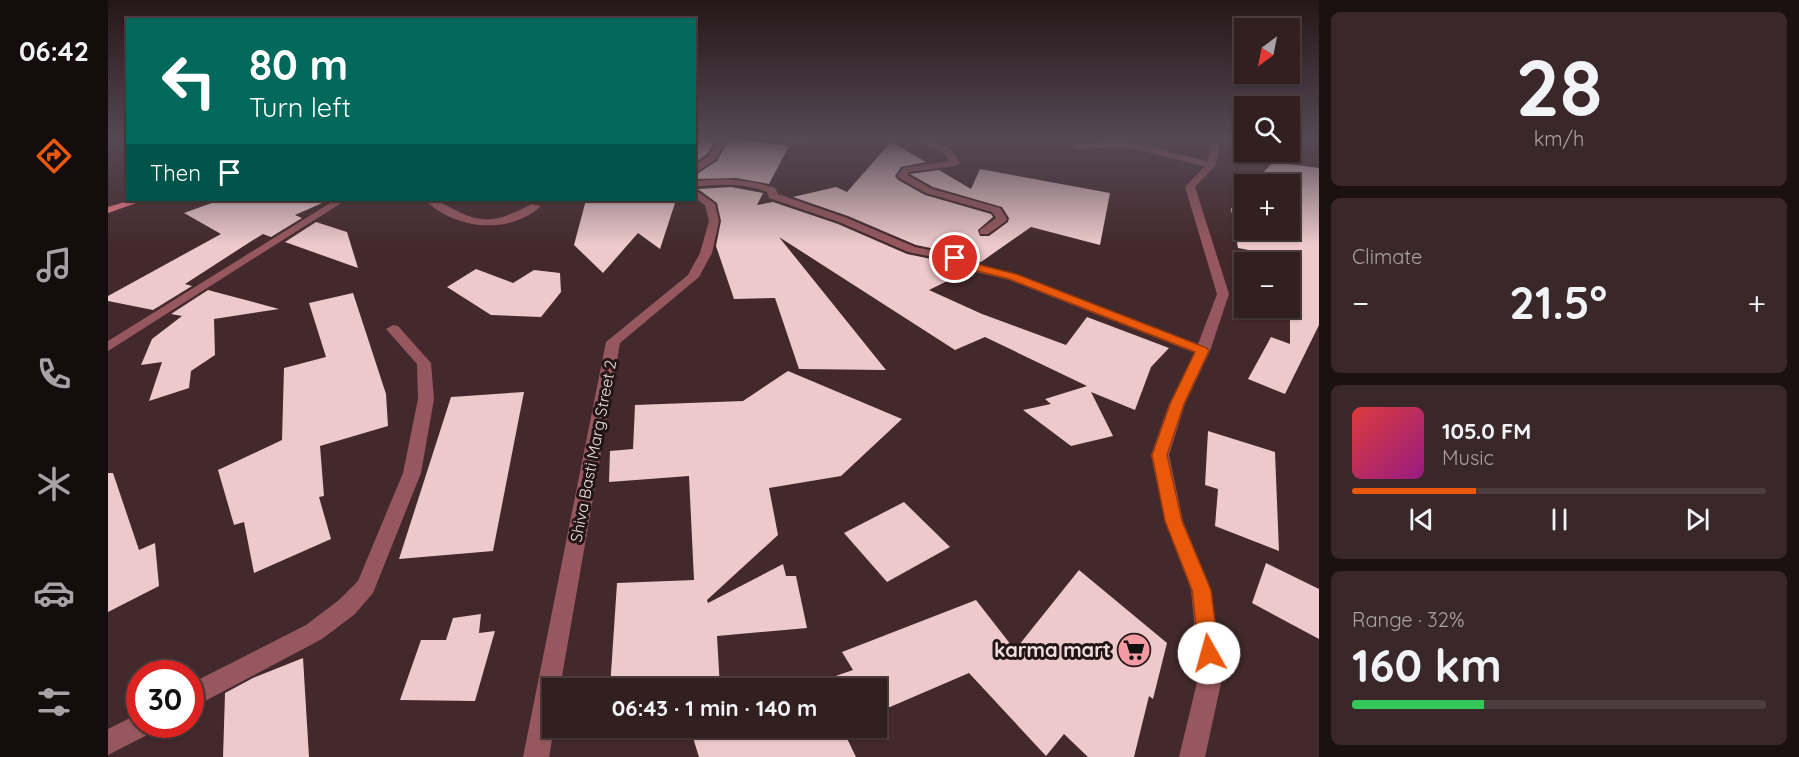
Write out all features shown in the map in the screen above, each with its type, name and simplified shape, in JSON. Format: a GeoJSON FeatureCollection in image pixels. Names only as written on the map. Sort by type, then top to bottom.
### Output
{"type":"FeatureCollection","features":[{"type":"Feature","properties":{"kind":"main road"},"geometry":{"type":"LineString","coordinates":[[108,210],[137,201]]}},
{"type":"Feature","properties":{"kind":"street"},"geometry":{"type":"LineString","coordinates":[[903,174],[902,176],[929,191],[996,210],[1002,219],[984,232]]}},
{"type":"Feature","properties":{"kind":"street"},"geometry":{"type":"LineString","coordinates":[[1192,757],[1212,674],[1201,590],[1174,521],[1160,455],[1177,404],[1203,351],[1223,294],[1190,187],[1202,174]]}},
{"type":"Feature","properties":{"kind":"street"},"geometry":{"type":"LineString","coordinates":[[696,184],[740,182],[764,187],[772,190],[773,196],[843,220],[912,250],[955,258],[980,269],[1012,277],[1203,351]]}},
{"type":"Feature","properties":{"kind":"street","name":"Shiva Basti Marg Street 2"},"geometry":{"type":"LineString","coordinates":[[536,757],[613,342],[693,277],[706,253],[714,221],[710,204],[696,194]]}},
{"type":"Feature","properties":{"kind":"street"},"geometry":{"type":"LineString","coordinates":[[108,347],[339,201]]}},
{"type":"Feature","properties":{"kind":"street"},"geometry":{"type":"LineString","coordinates":[[432,201],[465,218],[499,224],[536,206]]}},
{"type":"Feature","properties":{"kind":"street"},"geometry":{"type":"LineString","coordinates":[[204,690],[314,632],[347,607],[366,587],[412,473],[426,399],[423,363],[393,329]]}},
{"type":"Feature","properties":{"kind":"street"},"geometry":{"type":"LineString","coordinates":[[108,743],[126,733]]}},
{"type":"Feature","properties":{"kind":"building"},"geometry":{"type":"Polygon","coordinates":[[[774,174],[769,184],[736,178],[696,179],[696,175],[774,174]]]}},
{"type":"Feature","properties":{"kind":"building"},"geometry":{"type":"Polygon","coordinates":[[[863,174],[896,174],[898,180],[925,195],[991,214],[993,217],[978,230],[980,236],[989,236],[1008,222],[1009,218],[1002,207],[933,187],[911,174],[946,174],[971,189],[978,174],[1009,174],[1110,193],[1100,245],[1031,227],[981,262],[959,254],[916,245],[848,216],[793,197],[836,187],[847,192],[863,174]]]}},
{"type":"Feature","properties":{"kind":"building"},"geometry":{"type":"Polygon","coordinates":[[[1300,174],[1319,174],[1319,325],[1285,394],[1248,379],[1271,337],[1290,344],[1290,318],[1300,318],[1300,252],[1259,252],[1238,248],[1237,240],[1300,240],[1300,174]]]}},
{"type":"Feature","properties":{"kind":"building"},"geometry":{"type":"Polygon","coordinates":[[[731,187],[763,193],[757,205],[773,202],[838,224],[907,254],[951,263],[968,271],[929,290],[982,314],[1066,345],[1087,317],[1169,348],[1151,367],[1135,410],[1091,392],[1113,436],[1071,446],[1023,410],[1051,404],[1045,399],[1087,386],[985,337],[955,350],[779,237],[886,370],[799,369],[775,298],[734,299],[716,246],[721,221],[717,203],[698,189],[731,187]]]}},
{"type":"Feature","properties":{"kind":"building"},"geometry":{"type":"Polygon","coordinates":[[[217,201],[327,201],[295,215],[302,218],[271,237],[263,234],[250,242],[185,284],[192,286],[153,310],[108,301],[108,296],[221,234],[184,213],[217,201]]]}},
{"type":"Feature","properties":{"kind":"building"},"geometry":{"type":"Polygon","coordinates":[[[586,201],[676,201],[660,249],[638,233],[603,273],[574,245],[586,201]]]}},
{"type":"Feature","properties":{"kind":"building"},"geometry":{"type":"Polygon","coordinates":[[[1234,206],[1234,226],[1231,209],[1234,206]]]}},
{"type":"Feature","properties":{"kind":"building"},"geometry":{"type":"Polygon","coordinates":[[[316,222],[347,232],[358,268],[285,242],[316,222]]]}},
{"type":"Feature","properties":{"kind":"building"},"geometry":{"type":"Polygon","coordinates":[[[476,269],[513,283],[534,270],[560,273],[561,292],[541,317],[491,315],[447,287],[476,269]]]}},
{"type":"Feature","properties":{"kind":"building"},"geometry":{"type":"Polygon","coordinates":[[[208,290],[279,309],[214,319],[215,355],[191,371],[189,388],[149,401],[162,362],[141,365],[152,339],[182,316],[171,314],[208,290]]]}},
{"type":"Feature","properties":{"kind":"building"},"geometry":{"type":"Polygon","coordinates":[[[353,293],[386,394],[388,426],[320,446],[324,496],[319,497],[331,539],[254,573],[244,522],[234,525],[218,470],[282,440],[284,368],[326,357],[309,303],[353,293]]]}},
{"type":"Feature","properties":{"kind":"building"},"geometry":{"type":"Polygon","coordinates":[[[788,371],[902,419],[841,476],[769,488],[778,535],[707,600],[708,603],[783,564],[786,576],[796,576],[807,628],[717,636],[719,678],[611,678],[617,583],[694,580],[689,476],[609,482],[610,451],[633,449],[635,405],[743,401],[788,371]]]}},
{"type":"Feature","properties":{"kind":"building"},"geometry":{"type":"Polygon","coordinates":[[[524,392],[493,551],[399,559],[451,397],[524,392]]]}},
{"type":"Feature","properties":{"kind":"building"},"geometry":{"type":"Polygon","coordinates":[[[1208,431],[1275,452],[1279,551],[1215,526],[1218,489],[1205,485],[1208,431]]]}},
{"type":"Feature","properties":{"kind":"building"},"geometry":{"type":"Polygon","coordinates":[[[108,473],[113,473],[139,550],[155,543],[159,586],[108,612],[108,473]]]}},
{"type":"Feature","properties":{"kind":"building"},"geometry":{"type":"Polygon","coordinates":[[[904,502],[950,547],[887,582],[844,533],[904,502]]]}},
{"type":"Feature","properties":{"kind":"building"},"geometry":{"type":"Polygon","coordinates":[[[1266,563],[1319,589],[1319,639],[1252,603],[1266,563]]]}},
{"type":"Feature","properties":{"kind":"building"},"geometry":{"type":"Polygon","coordinates":[[[1079,570],[1167,643],[1153,699],[1149,696],[1134,757],[1088,757],[1064,734],[1046,756],[969,673],[887,708],[887,678],[830,678],[853,670],[842,652],[976,600],[1015,650],[1079,570]]]}},
{"type":"Feature","properties":{"kind":"building"},"geometry":{"type":"Polygon","coordinates":[[[481,614],[479,633],[495,631],[475,701],[400,700],[421,640],[446,640],[453,618],[481,614]]]}},
{"type":"Feature","properties":{"kind":"building"},"geometry":{"type":"Polygon","coordinates":[[[303,658],[309,757],[223,757],[225,693],[253,678],[303,658]]]}},
{"type":"Feature","properties":{"kind":"building"},"geometry":{"type":"Polygon","coordinates":[[[693,738],[847,738],[856,757],[699,757],[693,738]]]}},
{"type":"Feature","properties":{"kind":"place","name":"karma mart"},"geometry":{"type":"Point","coordinates":[1134,650]}},
{"type":"Feature","properties":{"kind":"route"},"geometry":{"type":"LineString","coordinates":[[955,258],[980,269],[1012,277],[1203,351],[1177,404],[1160,455],[1174,521],[1201,590],[1209,653]]}}]}
